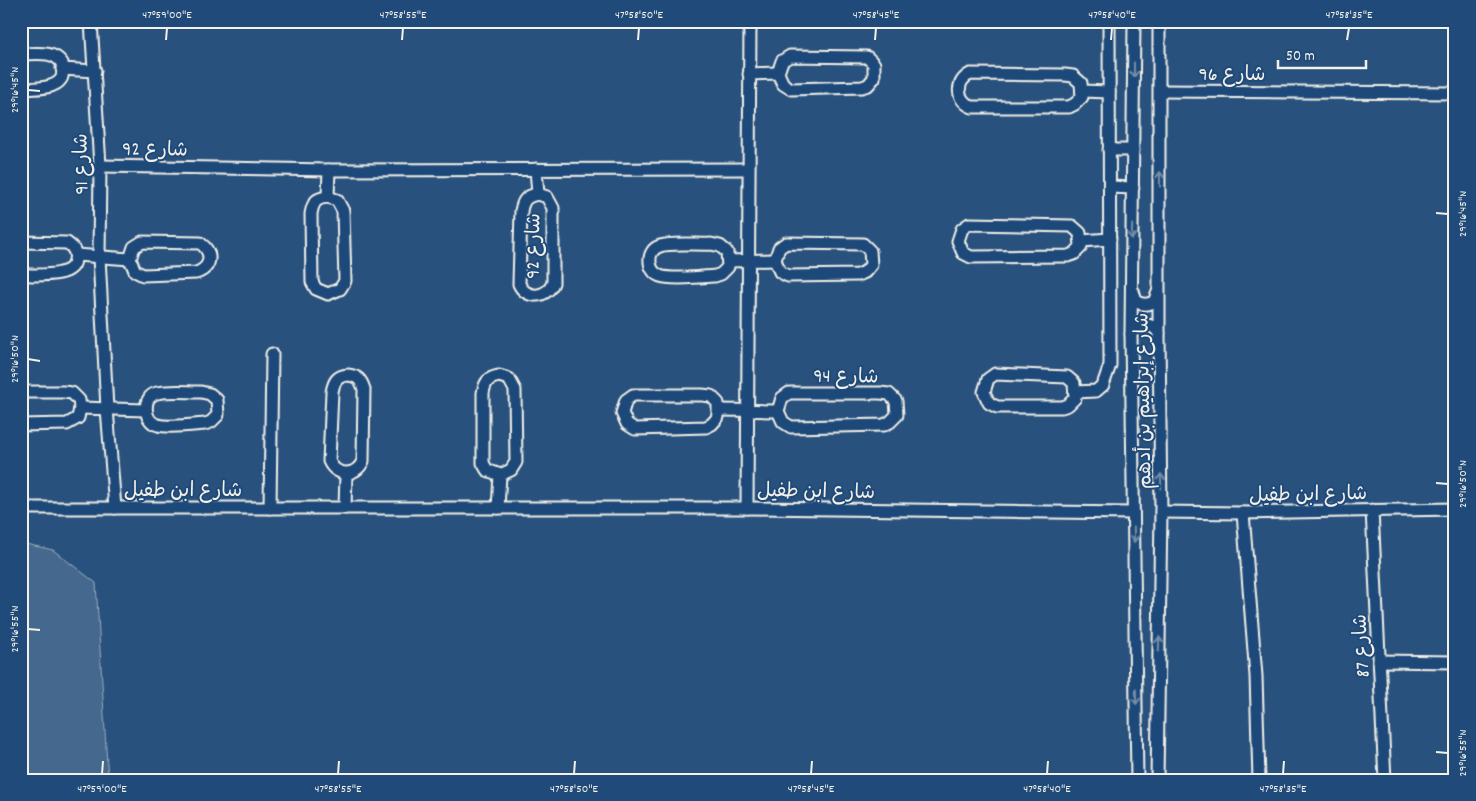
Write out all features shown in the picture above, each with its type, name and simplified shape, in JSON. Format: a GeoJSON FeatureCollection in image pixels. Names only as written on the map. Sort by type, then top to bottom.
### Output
{"type":"FeatureCollection","features":[{"type":"Feature","properties":{"kind":"street","name":"شارع 91"},"geometry":{"type":"LineString","coordinates":[[91,21],[100,166],[99,257],[107,409],[115,508]]}},
{"type":"Feature","properties":{"kind":"street"},"geometry":{"type":"LineString","coordinates":[[747,508],[750,21]]}},
{"type":"Feature","properties":{"kind":"street","name":"شارع إبراهيم بن أدهم"},"geometry":{"type":"LineString","coordinates":[[1075,392],[1096,391],[1103,384],[1110,365],[1109,21]]}},
{"type":"Feature","properties":{"kind":"street","name":"شارع إبراهيم بن أدهم"},"geometry":{"type":"LineString","coordinates":[[1134,21],[1131,334],[1137,780]]}},
{"type":"Feature","properties":{"kind":"street","name":"شارع إبراهيم بن أدهم"},"geometry":{"type":"LineString","coordinates":[[1157,780],[1162,512],[1159,333],[1159,21]]}},
{"type":"Feature","properties":{"kind":"street"},"geometry":{"type":"LineString","coordinates":[[21,54],[46,54],[55,56],[62,63],[62,77],[56,84],[50,87],[21,89]]}},
{"type":"Feature","properties":{"kind":"street"},"geometry":{"type":"LineString","coordinates":[[790,56],[866,57],[874,64],[875,72],[872,81],[862,87],[791,89],[784,84],[778,73],[782,61],[790,56]]}},
{"type":"Feature","properties":{"kind":"street"},"geometry":{"type":"LineString","coordinates":[[62,69],[95,71]]}},
{"type":"Feature","properties":{"kind":"street"},"geometry":{"type":"LineString","coordinates":[[749,74],[778,73]]}},
{"type":"Feature","properties":{"kind":"street"},"geometry":{"type":"LineString","coordinates":[[980,74],[1074,76],[1081,83],[1082,91],[1080,100],[1069,107],[972,107],[964,103],[959,91],[960,84],[966,76],[980,74]]}},
{"type":"Feature","properties":{"kind":"street"},"geometry":{"type":"LineString","coordinates":[[1082,91],[1109,92]]}},
{"type":"Feature","properties":{"kind":"street","name":"شارع 96"},"geometry":{"type":"LineString","coordinates":[[1160,91],[1455,94]]}},
{"type":"Feature","properties":{"kind":"street"},"geometry":{"type":"LineString","coordinates":[[1109,150],[1133,150]]}},
{"type":"Feature","properties":{"kind":"street","name":"شارع 92"},"geometry":{"type":"LineString","coordinates":[[100,166],[329,170],[748,169]]}},
{"type":"Feature","properties":{"kind":"street","name":"شارع 92"},"geometry":{"type":"LineString","coordinates":[[536,169],[538,194]]}},
{"type":"Feature","properties":{"kind":"street"},"geometry":{"type":"LineString","coordinates":[[328,197],[329,170]]}},
{"type":"Feature","properties":{"kind":"street"},"geometry":{"type":"LineString","coordinates":[[1110,187],[1133,188]]}},
{"type":"Feature","properties":{"kind":"street","name":"شارع 92"},"geometry":{"type":"LineString","coordinates":[[538,194],[547,197],[553,208],[553,283],[548,291],[536,296],[524,291],[519,284],[521,211],[526,198],[538,194]]}},
{"type":"Feature","properties":{"kind":"street"},"geometry":{"type":"LineString","coordinates":[[328,197],[337,200],[343,210],[345,281],[340,289],[328,294],[316,289],[312,282],[311,214],[313,205],[320,198],[328,197]]}},
{"type":"Feature","properties":{"kind":"street"},"geometry":{"type":"LineString","coordinates":[[969,224],[1072,226],[1080,233],[1081,241],[1078,250],[1068,256],[971,257],[963,252],[959,247],[958,241],[962,229],[969,224]]}},
{"type":"Feature","properties":{"kind":"street"},"geometry":{"type":"LineString","coordinates":[[1081,241],[1110,239]]}},
{"type":"Feature","properties":{"kind":"street"},"geometry":{"type":"LineString","coordinates":[[21,242],[67,243],[74,249],[76,256],[75,264],[69,271],[21,275]]}},
{"type":"Feature","properties":{"kind":"street"},"geometry":{"type":"LineString","coordinates":[[142,242],[200,243],[208,250],[210,256],[206,267],[196,273],[143,275],[136,271],[130,259],[134,247],[142,242]]}},
{"type":"Feature","properties":{"kind":"street"},"geometry":{"type":"LineString","coordinates":[[786,243],[863,244],[870,251],[872,260],[869,268],[858,275],[788,276],[780,272],[775,260],[779,248],[786,243]]}},
{"type":"Feature","properties":{"kind":"street"},"geometry":{"type":"LineString","coordinates":[[711,244],[720,246],[725,250],[728,261],[726,270],[715,276],[662,277],[651,267],[650,261],[654,250],[661,245],[711,244]]}},
{"type":"Feature","properties":{"kind":"street"},"geometry":{"type":"LineString","coordinates":[[76,256],[130,259]]}},
{"type":"Feature","properties":{"kind":"street"},"geometry":{"type":"LineString","coordinates":[[728,261],[775,260]]}},
{"type":"Feature","properties":{"kind":"street"},"geometry":{"type":"LineString","coordinates":[[1131,287],[1136,302],[1143,305],[1154,302],[1160,288]]}},
{"type":"Feature","properties":{"kind":"street"},"geometry":{"type":"LineString","coordinates":[[1131,334],[1139,325],[1145,324],[1156,328],[1159,333]]}},
{"type":"Feature","properties":{"kind":"street"},"geometry":{"type":"LineString","coordinates":[[270,508],[272,354]]}},
{"type":"Feature","properties":{"kind":"street"},"geometry":{"type":"LineString","coordinates":[[995,374],[1067,377],[1074,383],[1075,392],[1073,401],[1062,407],[997,407],[989,403],[984,392],[988,379],[995,374]]}},
{"type":"Feature","properties":{"kind":"street"},"geometry":{"type":"LineString","coordinates":[[348,375],[358,378],[362,382],[364,389],[362,461],[358,469],[346,474],[334,469],[329,461],[333,383],[340,376],[348,375]]}},
{"type":"Feature","properties":{"kind":"street"},"geometry":{"type":"LineString","coordinates":[[499,376],[509,379],[515,390],[516,462],[511,470],[500,475],[488,470],[483,463],[484,384],[488,379],[499,376]]}},
{"type":"Feature","properties":{"kind":"street"},"geometry":{"type":"LineString","coordinates":[[21,392],[72,393],[79,400],[80,408],[78,418],[67,424],[21,425]]}},
{"type":"Feature","properties":{"kind":"street"},"geometry":{"type":"LineString","coordinates":[[201,392],[210,394],[217,400],[218,408],[216,418],[205,424],[159,426],[151,421],[146,410],[150,398],[157,393],[201,392]]}},
{"type":"Feature","properties":{"kind":"street","name":"شارع 94"},"geometry":{"type":"LineString","coordinates":[[789,393],[889,394],[896,401],[897,410],[895,418],[884,425],[791,426],[783,422],[778,411],[782,398],[789,393]]}},
{"type":"Feature","properties":{"kind":"street"},"geometry":{"type":"LineString","coordinates":[[633,395],[711,396],[718,403],[719,410],[717,420],[706,427],[635,429],[627,424],[622,412],[626,400],[633,395]]}},
{"type":"Feature","properties":{"kind":"street"},"geometry":{"type":"LineString","coordinates":[[80,408],[146,410]]}},
{"type":"Feature","properties":{"kind":"street"},"geometry":{"type":"LineString","coordinates":[[719,410],[778,411]]}},
{"type":"Feature","properties":{"kind":"street"},"geometry":{"type":"LineString","coordinates":[[344,508],[346,474]]}},
{"type":"Feature","properties":{"kind":"street"},"geometry":{"type":"LineString","coordinates":[[498,508],[500,475]]}},
{"type":"Feature","properties":{"kind":"street","name":"شارع ابن طفيل"},"geometry":{"type":"LineString","coordinates":[[21,508],[747,508],[1133,513]]}},
{"type":"Feature","properties":{"kind":"street","name":"شارع ابن طفيل"},"geometry":{"type":"LineString","coordinates":[[1162,512],[1243,513],[1455,509]]}},
{"type":"Feature","properties":{"kind":"street","name":"شارع 87"},"geometry":{"type":"LineString","coordinates":[[1372,510],[1385,780]]}},
{"type":"Feature","properties":{"kind":"street"},"geometry":{"type":"LineString","coordinates":[[1243,513],[1256,676],[1259,780]]}},
{"type":"Feature","properties":{"kind":"street"},"geometry":{"type":"LineString","coordinates":[[1379,661],[1455,662]]}},
{"type":"Feature","properties":{"kind":"shaded area"},"geometry":{"type":"Polygon","coordinates":[[[21,543],[53,550],[96,583],[108,780],[21,780],[21,543]]]}}]}
